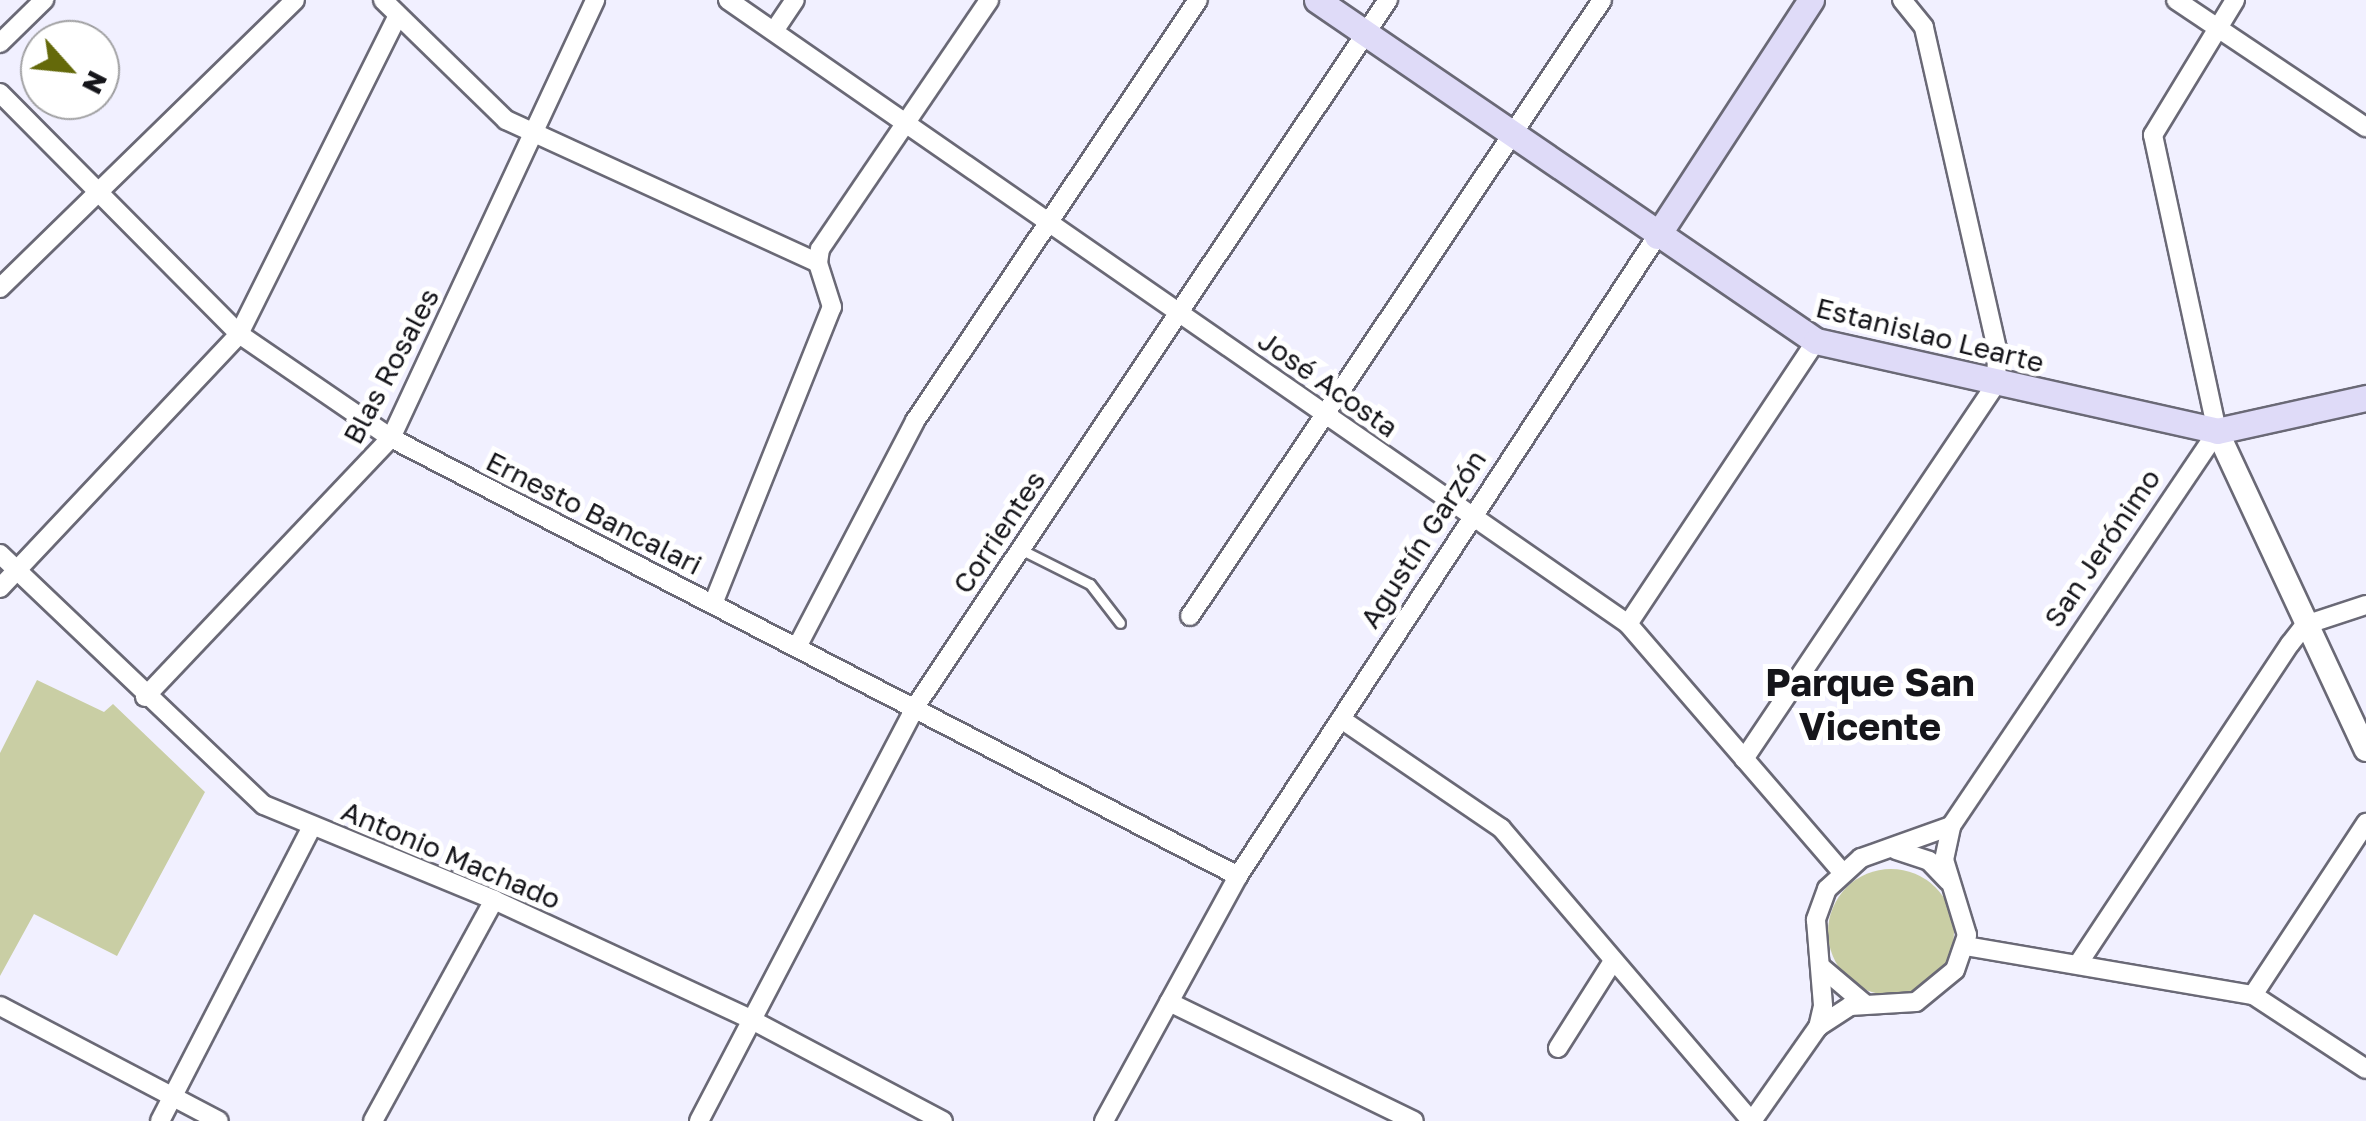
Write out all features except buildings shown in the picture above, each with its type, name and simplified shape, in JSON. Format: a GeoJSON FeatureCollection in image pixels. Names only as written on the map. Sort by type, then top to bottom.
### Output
{"type":"FeatureCollection","features":[{"type":"Feature","properties":{"kind":"main road","name":"Estanislao Learte"},"geometry":{"type":"LineString","coordinates":[[1316,0],[1816,341],[2217,431]]}},
{"type":"Feature","properties":{"kind":"main road","name":"Agustín Garzón"},"geometry":{"type":"LineString","coordinates":[[1657,236],[1810,0]]}},
{"type":"Feature","properties":{"kind":"main road"},"geometry":{"type":"LineString","coordinates":[[2217,431],[2366,398]]}},
{"type":"Feature","properties":{"kind":"street"},"geometry":{"type":"LineString","coordinates":[[0,42],[44,0]]}},
{"type":"Feature","properties":{"kind":"street"},"geometry":{"type":"LineString","coordinates":[[0,288],[295,0]]}},
{"type":"Feature","properties":{"kind":"street"},"geometry":{"type":"LineString","coordinates":[[383,0],[489,107],[536,136],[818,263]]}},
{"type":"Feature","properties":{"kind":"street","name":"Blas Rosales"},"geometry":{"type":"LineString","coordinates":[[145,697],[391,438],[536,136],[596,0]]}},
{"type":"Feature","properties":{"kind":"street","name":"José Acosta"},"geometry":{"type":"LineString","coordinates":[[728,0],[1628,624],[1842,872]]}},
{"type":"Feature","properties":{"kind":"street"},"geometry":{"type":"LineString","coordinates":[[774,31],[795,0]]}},
{"type":"Feature","properties":{"kind":"street"},"geometry":{"type":"LineString","coordinates":[[712,604],[832,308],[818,263],[828,236],[989,0]]}},
{"type":"Feature","properties":{"kind":"street"},"geometry":{"type":"LineString","coordinates":[[797,647],[914,421],[1198,0]]}},
{"type":"Feature","properties":{"kind":"street","name":"Corrientes"},"geometry":{"type":"LineString","coordinates":[[700,1121],[916,707],[1388,0]]}},
{"type":"Feature","properties":{"kind":"street"},"geometry":{"type":"LineString","coordinates":[[1190,616],[1602,0]]}},
{"type":"Feature","properties":{"kind":"street"},"geometry":{"type":"LineString","coordinates":[[1744,758],[1996,384],[1997,349],[1924,28],[1902,0]]}},
{"type":"Feature","properties":{"kind":"street"},"geometry":{"type":"LineString","coordinates":[[2176,0],[2366,127]]}},
{"type":"Feature","properties":{"kind":"street"},"geometry":{"type":"LineString","coordinates":[[2235,0],[2153,135],[2217,431],[2366,750]]}},
{"type":"Feature","properties":{"kind":"street"},"geometry":{"type":"LineString","coordinates":[[0,588],[239,334],[398,15]]}},
{"type":"Feature","properties":{"kind":"street","name":"Ernesto Bancalari"},"geometry":{"type":"LineString","coordinates":[[0,92],[239,334],[391,438],[1238,876]]}},
{"type":"Feature","properties":{"kind":"street","name":"Agustín Garzón"},"geometry":{"type":"LineString","coordinates":[[1104,1121],[1238,876],[1657,236]]}},
{"type":"Feature","properties":{"kind":"street"},"geometry":{"type":"LineString","coordinates":[[1628,624],[1816,341]]}},
{"type":"Feature","properties":{"kind":"street","name":"San Jerónimo"},"geometry":{"type":"LineString","coordinates":[[1951,826],[2217,431]]}},
{"type":"Feature","properties":{"kind":"street","name":"Antonio Machado"},"geometry":{"type":"LineString","coordinates":[[0,554],[244,792],[312,826],[494,900],[752,1020],[942,1121]]}},
{"type":"Feature","properties":{"kind":"street"},"geometry":{"type":"LineString","coordinates":[[2080,961],[2306,625],[2366,605]]}},
{"type":"Feature","properties":{"kind":"street"},"geometry":{"type":"LineString","coordinates":[[1341,719],[1487,813],[1751,1121],[1818,1027],[1835,1013],[1864,1004],[1904,1005],[1928,996],[1948,980],[1965,946],[1964,911],[1944,860],[1951,826]]}},
{"type":"Feature","properties":{"kind":"street"},"geometry":{"type":"LineString","coordinates":[[2253,994],[2366,823]]}},
{"type":"Feature","properties":{"kind":"street"},"geometry":{"type":"LineString","coordinates":[[160,1121],[312,826]]}},
{"type":"Feature","properties":{"kind":"street"},"geometry":{"type":"LineString","coordinates":[[1818,1027],[1818,909],[1842,872],[1887,848],[1920,842],[1951,826]]}},
{"type":"Feature","properties":{"kind":"street"},"geometry":{"type":"LineString","coordinates":[[1887,848],[1930,861],[1955,890]]}},
{"type":"Feature","properties":{"kind":"street"},"geometry":{"type":"LineString","coordinates":[[373,1121],[494,900]]}},
{"type":"Feature","properties":{"kind":"street"},"geometry":{"type":"LineString","coordinates":[[1965,946],[2080,961],[2253,994],[2366,1068]]}},
{"type":"Feature","properties":{"kind":"street"},"geometry":{"type":"LineString","coordinates":[[1558,1048],[1613,961]]}},
{"type":"Feature","properties":{"kind":"street"},"geometry":{"type":"LineString","coordinates":[[1820,966],[1864,1004]]}},
{"type":"Feature","properties":{"kind":"street"},"geometry":{"type":"LineString","coordinates":[[1169,1002],[1414,1121]]}},
{"type":"Feature","properties":{"kind":"street"},"geometry":{"type":"LineString","coordinates":[[0,1006],[219,1121]]}},
{"type":"Feature","properties":{"kind":"lane"},"geometry":{"type":"LineString","coordinates":[[1020,549],[1090,584],[1120,623]]}},
{"type":"Feature","properties":{"kind":"green space"},"geometry":{"type":"Polygon","coordinates":[[[37,680],[104,712],[113,704],[205,792],[117,956],[34,914],[0,976],[0,753],[37,680]]]}},
{"type":"Feature","properties":{"kind":"green space"},"geometry":{"type":"Polygon","coordinates":[[[1891,869],[1915,874],[1935,888],[1949,908],[1954,932],[1949,956],[1935,976],[1915,990],[1891,995],[1867,990],[1847,976],[1833,956],[1828,932],[1833,908],[1847,888],[1867,874],[1891,869]]]}},
{"type":"Feature","properties":{"kind":"district","name":"Parque San Vicente"},"geometry":{"type":"Point","coordinates":[1870,704]}}]}
